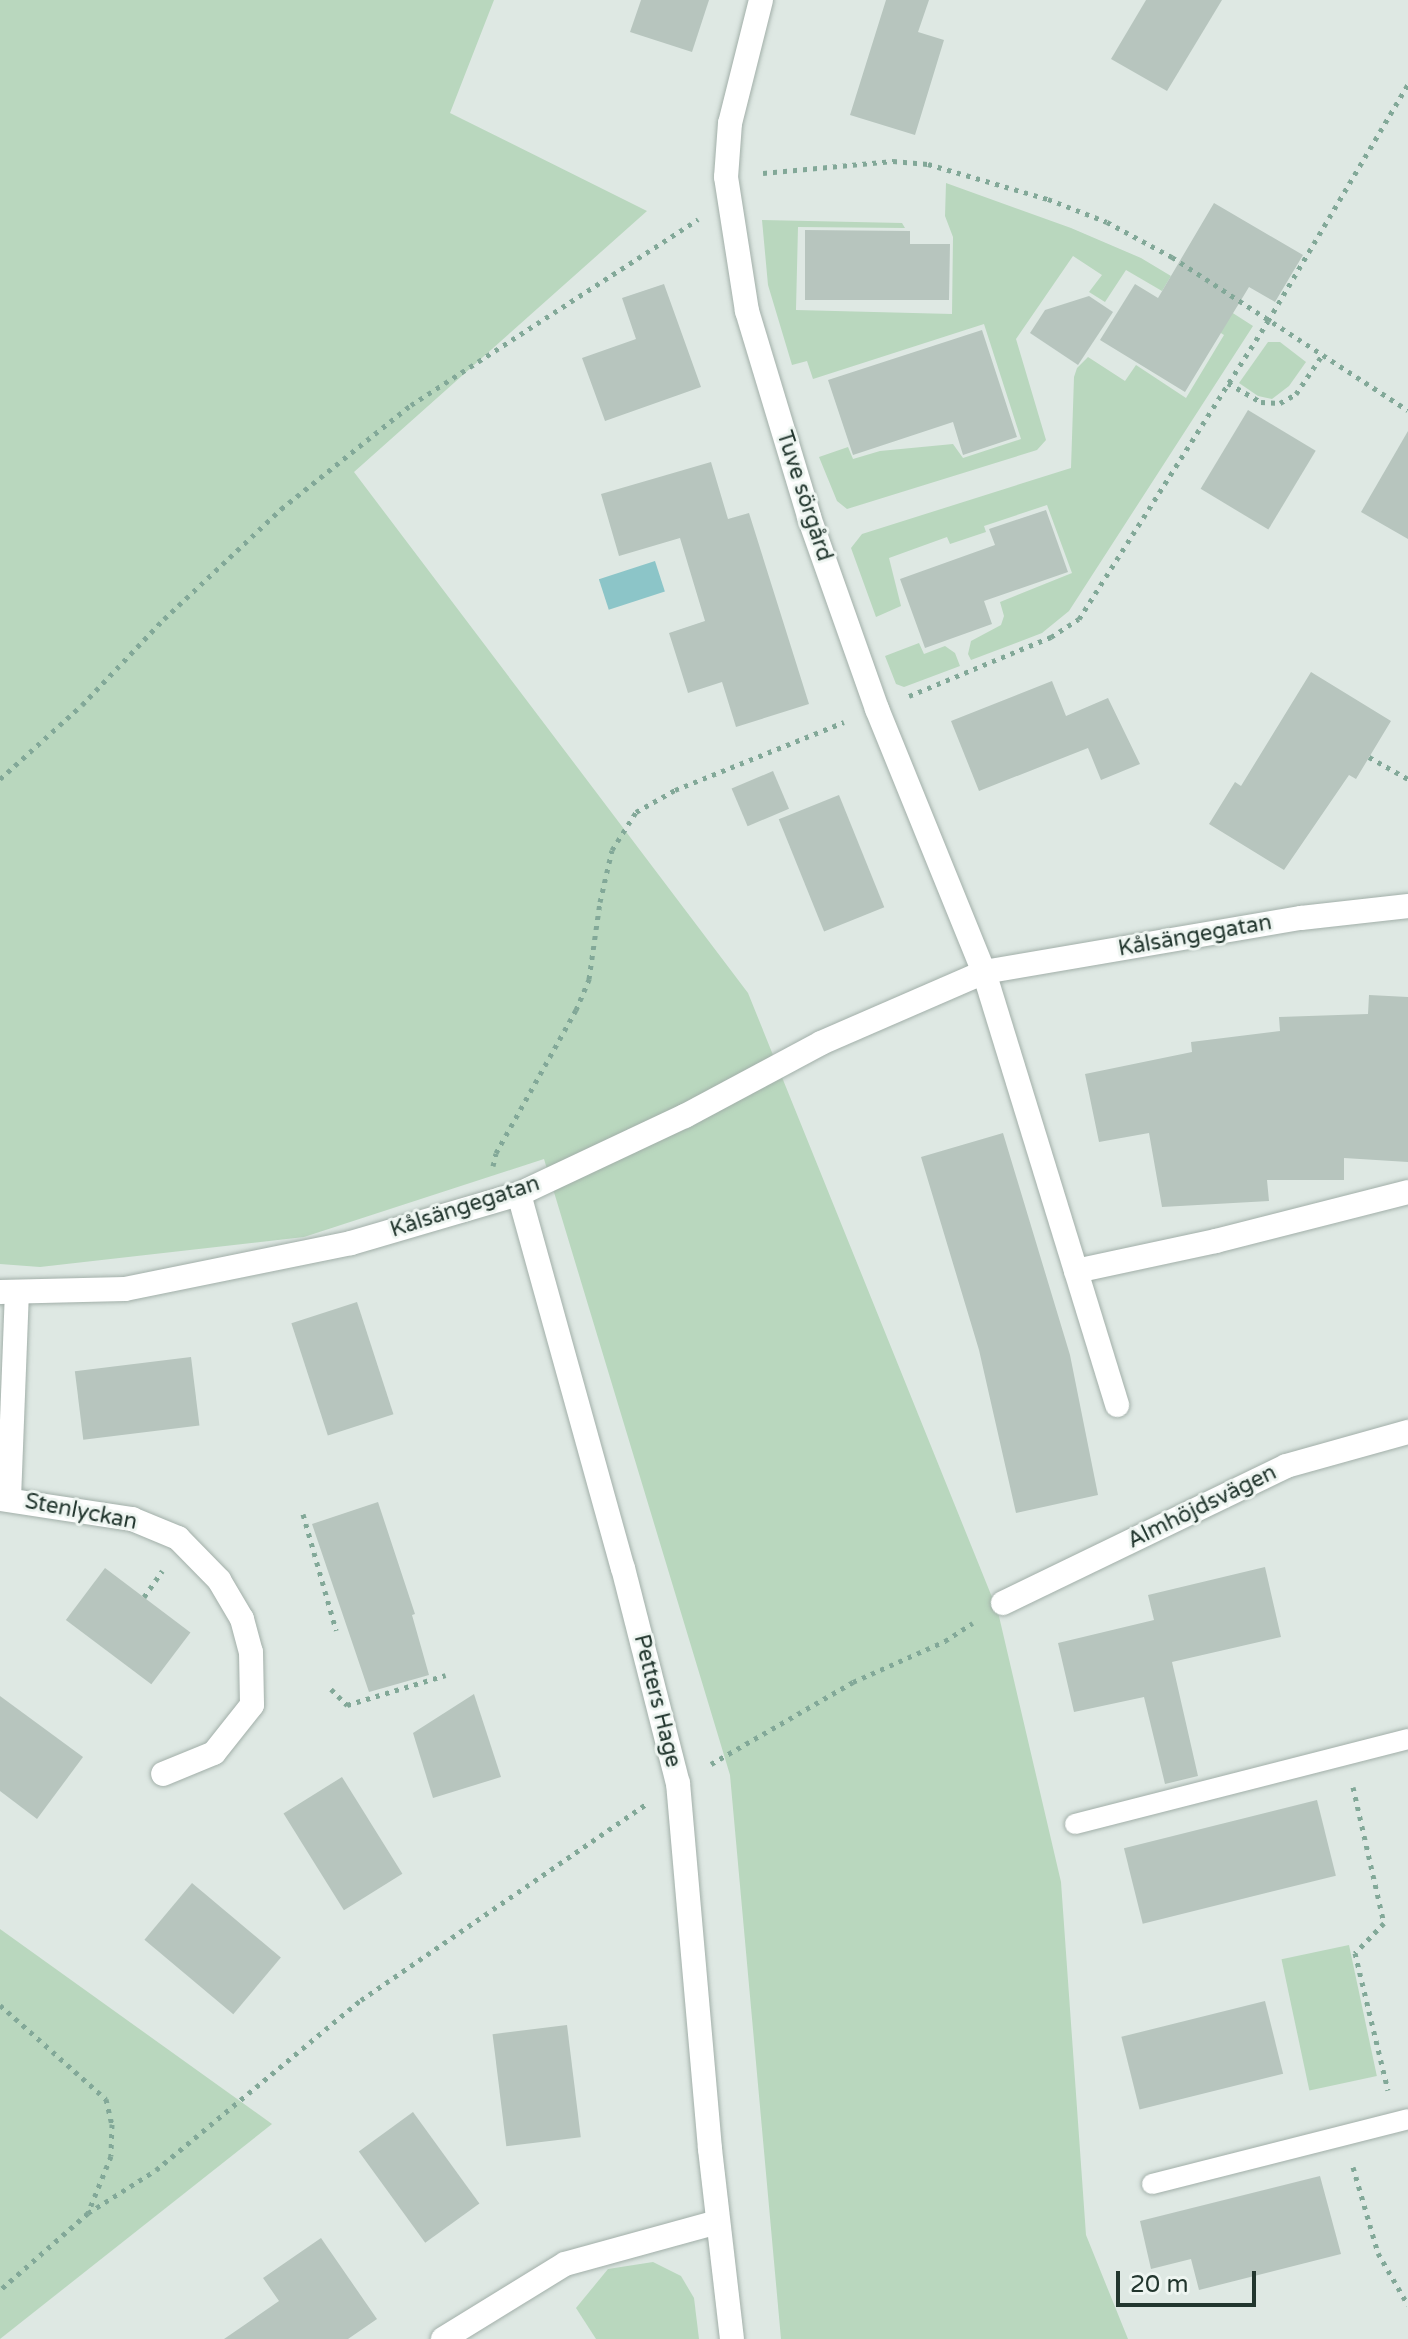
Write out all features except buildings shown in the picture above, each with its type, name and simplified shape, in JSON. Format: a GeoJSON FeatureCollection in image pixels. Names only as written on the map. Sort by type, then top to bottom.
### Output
{"type":"FeatureCollection","features":[{"type":"Feature","properties":{"kind":"street","name":"Tuve sörgård"},"geometry":{"type":"LineString","coordinates":[[761,0],[730,123],[726,177],[751,323],[809,517],[877,709],[984,972]]}},
{"type":"Feature","properties":{"kind":"street","name":"Kålsängegatan"},"geometry":{"type":"LineString","coordinates":[[9,1292],[125,1289],[351,1243],[519,1194],[685,1116],[821,1043],[984,972],[1301,918],[1408,906]]}},
{"type":"Feature","properties":{"kind":"street"},"geometry":{"type":"LineString","coordinates":[[984,972],[1117,1405]]}},
{"type":"Feature","properties":{"kind":"street"},"geometry":{"type":"LineString","coordinates":[[1076,1271],[1216,1241],[1408,1192]]}},
{"type":"Feature","properties":{"kind":"street","name":"Petters Hage"},"geometry":{"type":"LineString","coordinates":[[519,1194],[623,1568],[678,1783],[717,2222],[732,2339]]}},
{"type":"Feature","properties":{"kind":"street","name":"Stenlyckan"},"geometry":{"type":"LineString","coordinates":[[9,1292],[5,1499],[132,1519],[178,1538],[219,1580],[242,1619],[251,1652],[252,1705],[214,1753],[163,1774]]}},
{"type":"Feature","properties":{"kind":"street","name":"Almhöjdsvägen"},"geometry":{"type":"LineString","coordinates":[[1003,1603],[1286,1466],[1408,1432]]}},
{"type":"Feature","properties":{"kind":"street"},"geometry":{"type":"LineString","coordinates":[[443,2339],[565,2264],[687,2227],[717,2222]]}},
{"type":"Feature","properties":{"kind":"lane"},"geometry":{"type":"LineString","coordinates":[[1075,1824],[1408,1739]]}},
{"type":"Feature","properties":{"kind":"lane"},"geometry":{"type":"LineString","coordinates":[[1152,2184],[1402,2121]]}},
{"type":"Feature","properties":{"kind":"path"},"geometry":{"type":"LineString","coordinates":[[495,1201],[491,1183],[496,1153],[584,990],[612,850],[636,812],[675,790],[1051,637],[1079,619],[1268,321],[1408,84]]}},
{"type":"Feature","properties":{"kind":"path"},"geometry":{"type":"LineString","coordinates":[[726,177],[893,161],[962,172],[1107,222],[1172,257],[1321,357],[1408,410]]}},
{"type":"Feature","properties":{"kind":"path"},"geometry":{"type":"LineString","coordinates":[[0,779],[82,705],[164,619],[281,509],[411,405],[711,211],[730,209]]}},
{"type":"Feature","properties":{"kind":"path"},"geometry":{"type":"LineString","coordinates":[[1228,383],[1261,402],[1280,403],[1296,394],[1321,357]]}},
{"type":"Feature","properties":{"kind":"path"},"geometry":{"type":"LineString","coordinates":[[1369,757],[1408,779]]}},
{"type":"Feature","properties":{"kind":"path"},"geometry":{"type":"LineString","coordinates":[[303,1514],[336,1630]]}},
{"type":"Feature","properties":{"kind":"path"},"geometry":{"type":"LineString","coordinates":[[0,2290],[88,2213],[156,2170],[361,2000],[678,1783],[853,1682],[945,1641],[1003,1603]]}},
{"type":"Feature","properties":{"kind":"path"},"geometry":{"type":"LineString","coordinates":[[331,1689],[347,1705],[446,1675]]}},
{"type":"Feature","properties":{"kind":"path"},"geometry":{"type":"LineString","coordinates":[[1346,1755],[1384,1923],[1355,1953],[1402,2121]]}},
{"type":"Feature","properties":{"kind":"path"},"geometry":{"type":"LineString","coordinates":[[0,2005],[106,2099],[112,2124],[111,2156],[88,2213]]}},
{"type":"Feature","properties":{"kind":"path"},"geometry":{"type":"LineString","coordinates":[[1345,2135],[1378,2253],[1408,2305]]}},
{"type":"Feature","properties":{"kind":"green space"},"geometry":{"type":"Polygon","coordinates":[[[0,0],[494,0],[450,113],[647,211],[354,472],[748,993],[998,1612],[1061,1882],[1086,2235],[1128,2339],[781,2339],[730,1775],[544,1159],[304,1237],[40,1267],[0,1264],[0,0]]]}},
{"type":"Feature","properties":{"kind":"green space"},"geometry":{"type":"Polygon","coordinates":[[[946,183],[1071,228],[1141,258],[1171,276],[1162,291],[1126,270],[1105,302],[1089,292],[1102,275],[1073,256],[1016,339],[1046,440],[1037,450],[847,509],[837,501],[819,457],[848,447],[853,459],[880,451],[953,444],[963,458],[1021,439],[984,324],[813,379],[807,361],[792,365],[768,285],[762,220],[902,223],[905,228],[798,227],[796,310],[952,314],[953,237],[945,216],[946,183]]]}},
{"type":"Feature","properties":{"kind":"green space"},"geometry":{"type":"Polygon","coordinates":[[[1186,283],[1253,326],[1069,611],[1042,633],[971,660],[968,654],[971,641],[1001,625],[1004,616],[1000,602],[1072,573],[1047,505],[984,526],[986,532],[950,544],[947,537],[889,558],[901,606],[876,617],[851,548],[862,534],[1071,468],[1074,377],[1077,368],[1088,357],[1125,381],[1136,365],[1186,398],[1224,335],[1173,303],[1186,283]]]}},
{"type":"Feature","properties":{"kind":"green space"},"geometry":{"type":"Polygon","coordinates":[[[1268,342],[1280,342],[1306,362],[1289,386],[1272,399],[1258,396],[1239,383],[1268,342]]]}},
{"type":"Feature","properties":{"kind":"green space"},"geometry":{"type":"Polygon","coordinates":[[[919,643],[924,654],[945,646],[955,653],[960,666],[904,687],[896,684],[885,656],[919,643]]]}},
{"type":"Feature","properties":{"kind":"green space"},"geometry":{"type":"Polygon","coordinates":[[[0,1929],[272,2124],[0,2339],[0,1929]]]}},
{"type":"Feature","properties":{"kind":"green space"},"geometry":{"type":"Polygon","coordinates":[[[1349,1945],[1377,2076],[1309,2090],[1282,1959],[1349,1945]]]}},
{"type":"Feature","properties":{"kind":"green space"},"geometry":{"type":"Polygon","coordinates":[[[653,2262],[681,2276],[694,2298],[699,2339],[596,2339],[576,2308],[608,2269],[653,2262]]]}},
{"type":"Feature","properties":{"kind":"water"},"geometry":{"type":"Polygon","coordinates":[[[655,561],[665,591],[609,610],[599,579],[655,561]]]}}]}
